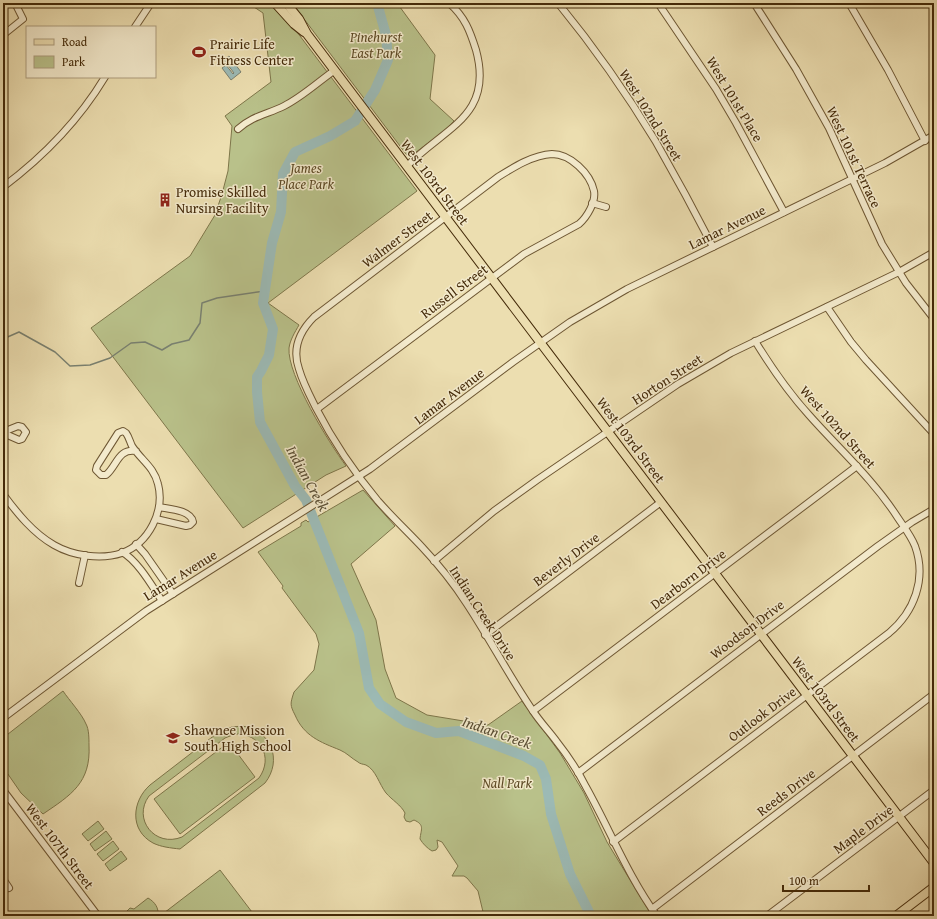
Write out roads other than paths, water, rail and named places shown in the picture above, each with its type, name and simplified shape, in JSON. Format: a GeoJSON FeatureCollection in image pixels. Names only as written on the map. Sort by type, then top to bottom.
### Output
{"type":"FeatureCollection","features":[{"type":"Feature","properties":{"kind":"main road","name":"West 103rd Street"},"geometry":{"type":"LineString","coordinates":[[275,3],[294,24],[307,34]]}},
{"type":"Feature","properties":{"kind":"main road","name":"West 103rd Street"},"geometry":{"type":"LineString","coordinates":[[286,3],[299,19],[307,34],[373,122],[934,863]]}},
{"type":"Feature","properties":{"kind":"main road"},"geometry":{"type":"LineString","coordinates":[[899,915],[934,887]]}},
{"type":"Feature","properties":{"kind":"street"},"geometry":{"type":"LineString","coordinates":[[3,34],[23,19],[15,3]]}},
{"type":"Feature","properties":{"kind":"street"},"geometry":{"type":"LineString","coordinates":[[137,26],[151,3]]}},
{"type":"Feature","properties":{"kind":"street","name":"West 102nd Street"},"geometry":{"type":"LineString","coordinates":[[558,3],[609,69],[638,114],[676,176],[713,247]]}},
{"type":"Feature","properties":{"kind":"street","name":"West 101st Place"},"geometry":{"type":"LineString","coordinates":[[658,3],[716,89],[784,212]]}},
{"type":"Feature","properties":{"kind":"street","name":"West 101st Terrace"},"geometry":{"type":"LineString","coordinates":[[754,3],[780,43],[829,128],[879,238],[899,272],[934,319]]}},
{"type":"Feature","properties":{"kind":"street"},"geometry":{"type":"LineString","coordinates":[[849,3],[925,140]]}},
{"type":"Feature","properties":{"kind":"street"},"geometry":{"type":"LineString","coordinates":[[407,166],[416,156],[442,136],[466,114],[478,93],[480,78],[478,57],[464,19],[449,4]]}},
{"type":"Feature","properties":{"kind":"street"},"geometry":{"type":"LineString","coordinates":[[238,130],[246,122],[285,106],[335,70]]}},
{"type":"Feature","properties":{"kind":"street"},"geometry":{"type":"LineString","coordinates":[[3,187],[45,152],[77,116],[104,78]]}},
{"type":"Feature","properties":{"kind":"street","name":"Lamar Avenue"},"geometry":{"type":"LineString","coordinates":[[3,718],[146,611],[359,477],[540,342],[596,306],[626,289],[885,163],[934,135]]}},
{"type":"Feature","properties":{"kind":"street","name":"Walmer Street"},"geometry":{"type":"LineString","coordinates":[[304,328],[314,317],[508,171],[540,156],[552,154],[566,157],[574,162],[581,169],[594,192],[592,203]]}},
{"type":"Feature","properties":{"kind":"street"},"geometry":{"type":"LineString","coordinates":[[592,203],[606,207]]}},
{"type":"Feature","properties":{"kind":"street","name":"Russell Street"},"geometry":{"type":"LineString","coordinates":[[317,409],[524,254],[542,243],[575,227],[586,217],[592,203]]}},
{"type":"Feature","properties":{"kind":"street","name":"Horton Street"},"geometry":{"type":"LineString","coordinates":[[434,561],[494,511],[537,480],[690,377],[755,341],[899,272],[934,252]]}},
{"type":"Feature","properties":{"kind":"street"},"geometry":{"type":"LineString","coordinates":[[827,307],[842,330],[866,360],[934,434]]}},
{"type":"Feature","properties":{"kind":"street","name":"Indian Creek Drive"},"geometry":{"type":"LineString","coordinates":[[304,328],[297,346],[296,358],[300,373],[335,443],[359,477],[382,505],[454,585],[533,711],[558,742],[578,773],[587,788],[613,842],[657,916]]}},
{"type":"Feature","properties":{"kind":"street","name":"West 102nd Street"},"geometry":{"type":"LineString","coordinates":[[755,341],[795,399],[878,489],[904,527]]}},
{"type":"Feature","properties":{"kind":"street"},"geometry":{"type":"LineString","coordinates":[[3,494],[26,523],[42,536],[61,548],[85,555],[104,556],[122,552],[136,544],[150,529],[156,519],[159,507],[159,490],[156,477],[148,464],[136,451],[126,433],[120,432],[118,434],[97,466],[97,472],[101,475],[106,475],[120,455],[127,452],[136,451]]}},
{"type":"Feature","properties":{"kind":"street","name":"Dearborn Drive"},"geometry":{"type":"LineString","coordinates":[[533,711],[857,466]]}},
{"type":"Feature","properties":{"kind":"street","name":"Beverly Drive"},"geometry":{"type":"LineString","coordinates":[[485,635],[661,502]]}},
{"type":"Feature","properties":{"kind":"street"},"geometry":{"type":"LineString","coordinates":[[156,519],[186,526],[193,522],[192,518],[187,513],[159,507]]}},
{"type":"Feature","properties":{"kind":"street","name":"Woodson Drive"},"geometry":{"type":"LineString","coordinates":[[578,773],[904,527],[934,509]]}},
{"type":"Feature","properties":{"kind":"street","name":"Outlook Drive"},"geometry":{"type":"LineString","coordinates":[[613,842],[898,626],[910,608],[918,590],[919,566],[915,546],[904,527]]}},
{"type":"Feature","properties":{"kind":"street"},"geometry":{"type":"LineString","coordinates":[[136,544],[145,554],[173,594]]}},
{"type":"Feature","properties":{"kind":"street"},"geometry":{"type":"LineString","coordinates":[[122,552],[127,555],[136,565],[162,601]]}},
{"type":"Feature","properties":{"kind":"street"},"geometry":{"type":"LineString","coordinates":[[79,583],[85,555]]}},
{"type":"Feature","properties":{"kind":"street","name":"Reeds Drive"},"geometry":{"type":"LineString","coordinates":[[652,909],[934,694]]}},
{"type":"Feature","properties":{"kind":"street","name":"West 107th Street"},"geometry":{"type":"LineString","coordinates":[[3,790],[98,916]]}},
{"type":"Feature","properties":{"kind":"street","name":"Maple Drive"},"geometry":{"type":"LineString","coordinates":[[767,916],[934,790]]}},
{"type":"Feature","properties":{"kind":"street"},"geometry":{"type":"LineString","coordinates":[[3,879],[10,888]]}},
{"type":"Feature","properties":{"kind":"water"},"geometry":{"type":"Polygon","coordinates":[[[229,56],[241,72],[231,80],[222,68],[226,65],[233,74],[234,73],[224,60],[229,56]]]}},
{"type":"Feature","properties":{"kind":"waterway","name":"Indian Creek"},"geometry":{"type":"LineString","coordinates":[[377,3],[386,35],[388,60],[375,90],[355,121],[330,136],[295,152],[283,174],[281,212],[272,243],[263,303],[273,329],[269,355],[257,377],[260,422],[295,486],[306,500],[359,633],[369,688],[380,704],[406,722],[436,733],[459,731],[524,756],[540,765],[546,779],[551,814],[570,874],[591,916]]}},
{"type":"Feature","properties":{"kind":"waterway"},"geometry":{"type":"LineString","coordinates":[[3,339],[19,332],[55,352],[70,366],[90,365],[110,358],[131,343],[145,342],[162,350],[172,344],[189,340],[200,323],[202,303],[217,298],[265,291]]}},
{"type":"Feature","properties":{"kind":"place","name":"Prairie Life Fitness Center"},"geometry":{"type":"Point","coordinates":[199,52]}},
{"type":"Feature","properties":{"kind":"place","name":"Promise Skilled Nursing Facility"},"geometry":{"type":"Point","coordinates":[165,200]}},
{"type":"Feature","properties":{"kind":"place","name":"Shawnee Mission South High School"},"geometry":{"type":"Point","coordinates":[173,738]}},
{"type":"Feature","properties":{"kind":"park label","name":"Pinehurst East Park"},"geometry":{"type":"Point","coordinates":[376,46]}},
{"type":"Feature","properties":{"kind":"park label","name":"James Place Park"},"geometry":{"type":"Point","coordinates":[306,176]}},
{"type":"Feature","properties":{"kind":"park label","name":"Nall Park"},"geometry":{"type":"Point","coordinates":[507,783]}}]}
